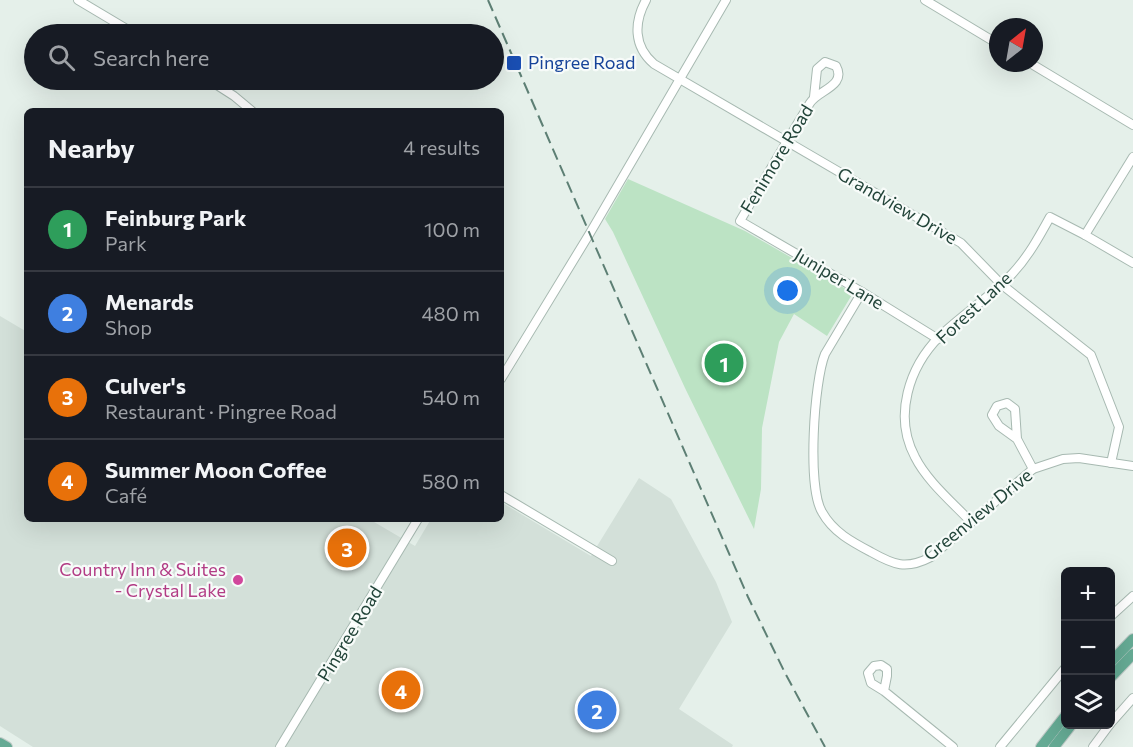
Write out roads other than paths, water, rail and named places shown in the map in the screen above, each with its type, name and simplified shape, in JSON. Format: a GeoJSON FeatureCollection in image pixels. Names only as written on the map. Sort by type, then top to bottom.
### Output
{"type":"FeatureCollection","features":[{"type":"Feature","properties":{"kind":"main road"},"geometry":{"type":"LineString","coordinates":[[1115,658],[1133,639]]}},
{"type":"Feature","properties":{"kind":"main road"},"geometry":{"type":"LineString","coordinates":[[1113,675],[1133,654]]}},
{"type":"Feature","properties":{"kind":"main road"},"geometry":{"type":"LineString","coordinates":[[1041,747],[1061,720]]}},
{"type":"Feature","properties":{"kind":"main road"},"geometry":{"type":"LineString","coordinates":[[1054,747],[1068,729]]}},
{"type":"Feature","properties":{"kind":"main road"},"geometry":{"type":"LineString","coordinates":[[0,743],[6,747]]}},
{"type":"Feature","properties":{"kind":"street"},"geometry":{"type":"LineString","coordinates":[[78,0],[118,24]]}},
{"type":"Feature","properties":{"kind":"street","name":"Grandview Drive"},"geometry":{"type":"LineString","coordinates":[[646,0],[637,25],[642,50],[654,64],[961,243],[1001,284],[1090,355],[1119,427],[1111,463]]}},
{"type":"Feature","properties":{"kind":"street"},"geometry":{"type":"LineString","coordinates":[[504,374],[726,0]]}},
{"type":"Feature","properties":{"kind":"street"},"geometry":{"type":"LineString","coordinates":[[925,0],[989,39]]}},
{"type":"Feature","properties":{"kind":"street"},"geometry":{"type":"LineString","coordinates":[[1043,71],[1133,125]]}},
{"type":"Feature","properties":{"kind":"street"},"geometry":{"type":"LineString","coordinates":[[223,90],[248,108]]}},
{"type":"Feature","properties":{"kind":"street","name":"Fenimore Road"},"geometry":{"type":"LineString","coordinates":[[740,221],[814,97]]}},
{"type":"Feature","properties":{"kind":"street"},"geometry":{"type":"LineString","coordinates":[[1133,157],[1085,235],[1133,263]]}},
{"type":"Feature","properties":{"kind":"street","name":"Forest Lane"},"geometry":{"type":"LineString","coordinates":[[971,522],[915,458],[904,428],[905,402],[911,381],[921,361],[938,339],[954,323],[989,297],[1023,261],[1050,217],[1085,235]]}},
{"type":"Feature","properties":{"kind":"street","name":"Juniper Lane"},"geometry":{"type":"LineString","coordinates":[[740,221],[938,339]]}},
{"type":"Feature","properties":{"kind":"street","name":"Greenview Drive"},"geometry":{"type":"LineString","coordinates":[[862,292],[820,365],[813,477],[820,510],[842,536],[896,564],[920,563],[931,557],[1033,469],[1063,459],[1079,458],[1133,466]]}},
{"type":"Feature","properties":{"kind":"street"},"geometry":{"type":"LineString","coordinates":[[1017,439],[1033,469]]}},
{"type":"Feature","properties":{"kind":"street"},"geometry":{"type":"LineString","coordinates":[[504,497],[612,561]]}},
{"type":"Feature","properties":{"kind":"street","name":"Pingree Road"},"geometry":{"type":"LineString","coordinates":[[280,747],[416,522]]}},
{"type":"Feature","properties":{"kind":"street"},"geometry":{"type":"LineString","coordinates":[[1115,612],[1133,596]]}},
{"type":"Feature","properties":{"kind":"street"},"geometry":{"type":"LineString","coordinates":[[1000,747],[1061,672]]}},
{"type":"Feature","properties":{"kind":"street"},"geometry":{"type":"LineString","coordinates":[[884,691],[953,747]]}},
{"type":"Feature","properties":{"kind":"street"},"geometry":{"type":"LineString","coordinates":[[1115,718],[1133,698]]}},
{"type":"Feature","properties":{"kind":"street"},"geometry":{"type":"LineString","coordinates":[[1093,747],[1106,729]]}},
{"type":"Feature","properties":{"kind":"railway"},"geometry":{"type":"LineString","coordinates":[[488,0],[498,24]]}},
{"type":"Feature","properties":{"kind":"railway"},"geometry":{"type":"LineString","coordinates":[[504,37],[748,597],[825,747]]}},
{"type":"Feature","properties":{"kind":"place","name":"Pingree Road"},"geometry":{"type":"Point","coordinates":[514,63]}},
{"type":"Feature","properties":{"kind":"place","name":"Feinburg Park"},"geometry":{"type":"Point","coordinates":[724,363]}},
{"type":"Feature","properties":{"kind":"place","name":"Culver's"},"geometry":{"type":"Point","coordinates":[347,548]}},
{"type":"Feature","properties":{"kind":"place","name":"Country Inn & Suites - Crystal Lake"},"geometry":{"type":"Point","coordinates":[238,580]}},
{"type":"Feature","properties":{"kind":"place","name":"Summer Moon Coffee"},"geometry":{"type":"Point","coordinates":[401,690]}},
{"type":"Feature","properties":{"kind":"place","name":"Menards"},"geometry":{"type":"Point","coordinates":[597,710]}}]}
